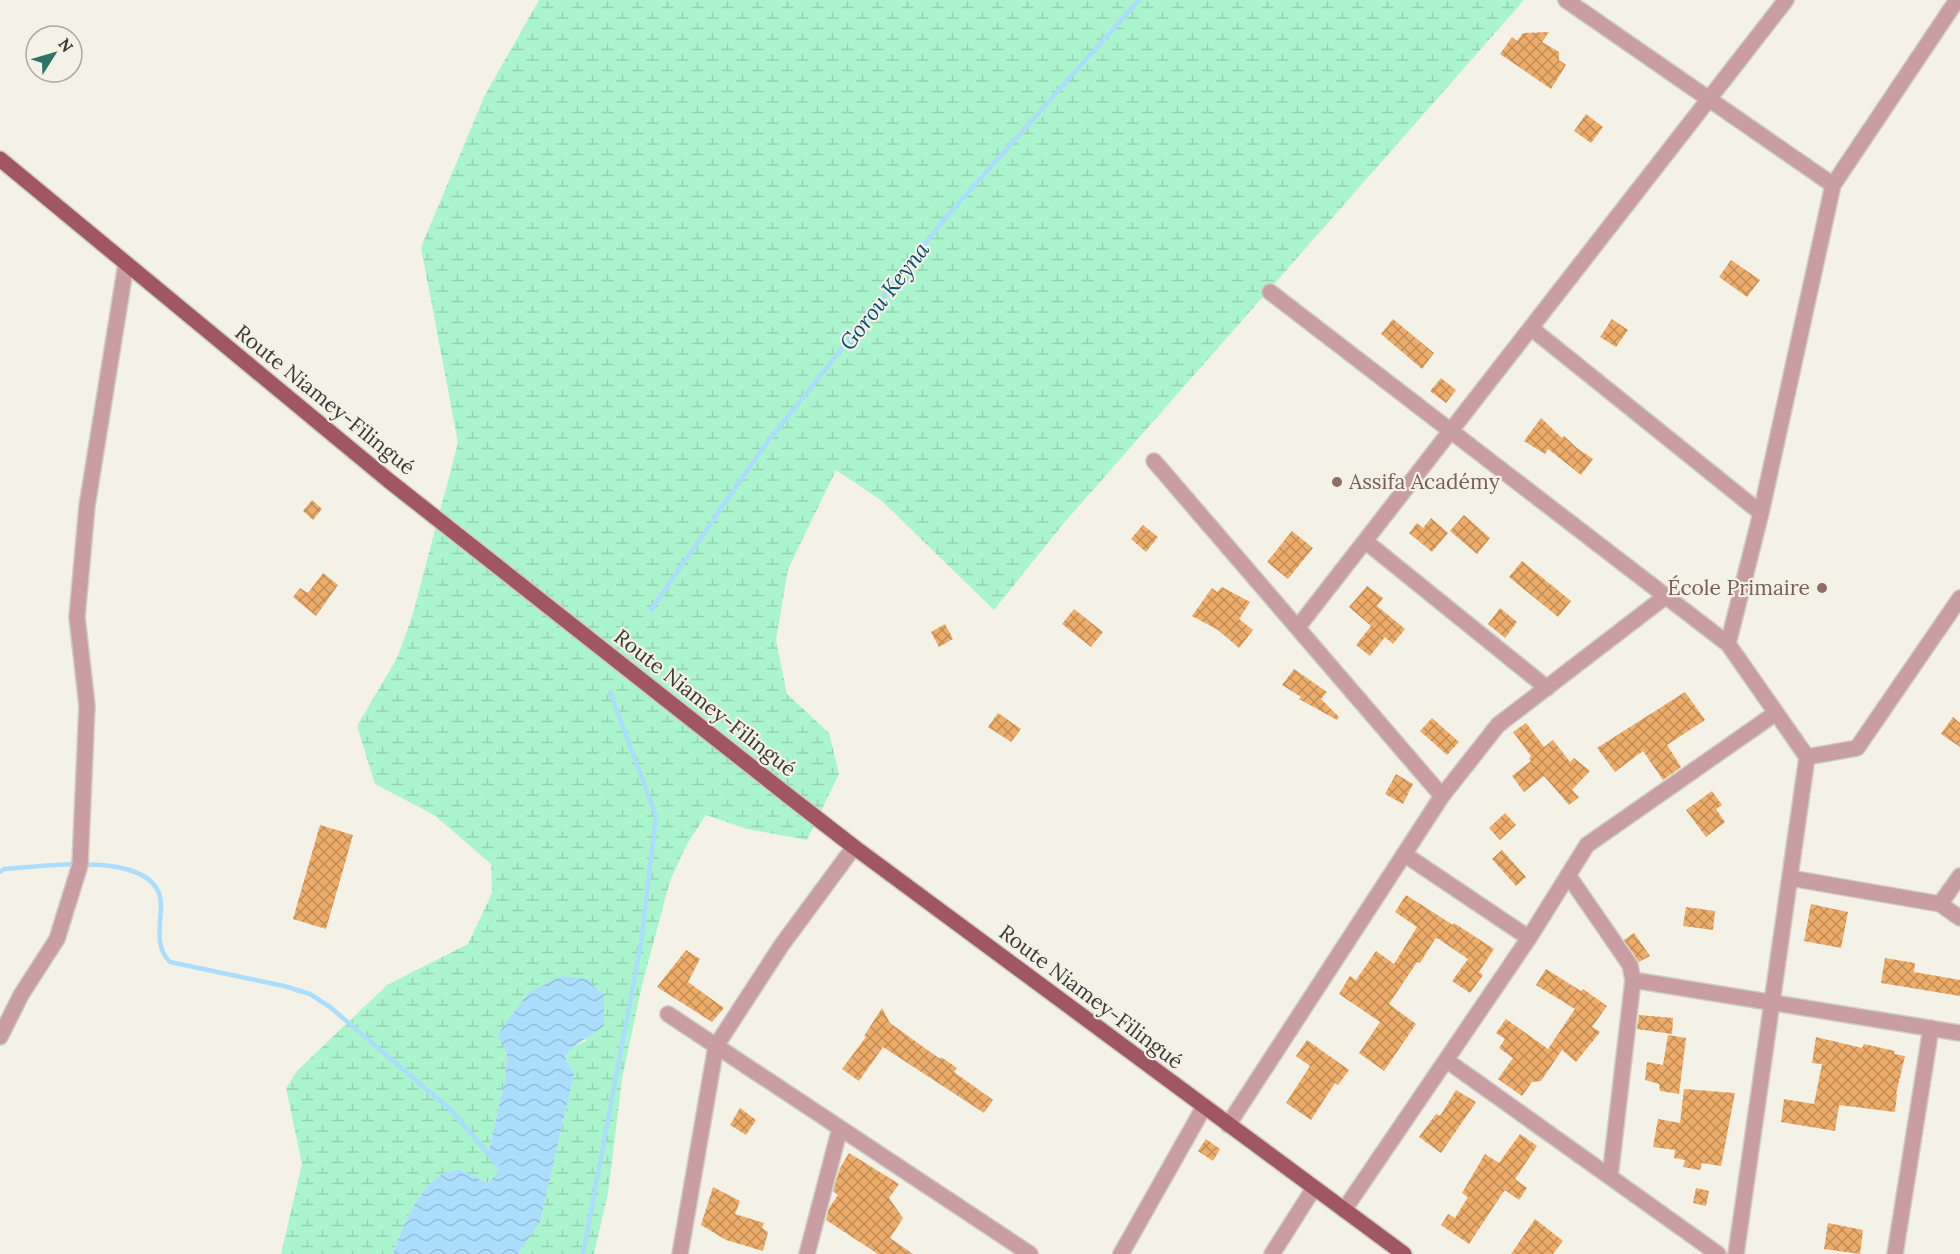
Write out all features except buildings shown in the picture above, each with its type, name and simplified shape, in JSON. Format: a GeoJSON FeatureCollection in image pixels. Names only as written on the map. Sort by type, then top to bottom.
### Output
{"type":"FeatureCollection","features":[{"type":"Feature","properties":{"kind":"main road","name":"Route Niamey-Filingué"},"geometry":{"type":"LineString","coordinates":[[0,159],[388,480],[854,847],[1404,1254]]}},
{"type":"Feature","properties":{"kind":"street"},"geometry":{"type":"LineString","coordinates":[[1566,0],[1833,185]]}},
{"type":"Feature","properties":{"kind":"street"},"geometry":{"type":"LineString","coordinates":[[1298,627],[1786,0]]}},
{"type":"Feature","properties":{"kind":"street"},"geometry":{"type":"LineString","coordinates":[[1728,644],[1761,513],[1833,185],[1957,0]]}},
{"type":"Feature","properties":{"kind":"street"},"geometry":{"type":"LineString","coordinates":[[0,1037],[21,995],[57,939],[80,865],[87,706],[77,617],[87,506],[126,264]]}},
{"type":"Feature","properties":{"kind":"street"},"geometry":{"type":"LineString","coordinates":[[1270,292],[1728,644],[1807,757],[1736,1254]]}},
{"type":"Feature","properties":{"kind":"street"},"geometry":{"type":"LineString","coordinates":[[1531,328],[1761,513]]}},
{"type":"Feature","properties":{"kind":"street"},"geometry":{"type":"LineString","coordinates":[[1154,461],[1442,796]]}},
{"type":"Feature","properties":{"kind":"street"},"geometry":{"type":"LineString","coordinates":[[1365,541],[1547,688]]}},
{"type":"Feature","properties":{"kind":"street"},"geometry":{"type":"LineString","coordinates":[[1228,1125],[1442,796],[1498,725],[1666,596]]}},
{"type":"Feature","properties":{"kind":"street"},"geometry":{"type":"LineString","coordinates":[[1807,757],[1857,748],[1960,598]]}},
{"type":"Feature","properties":{"kind":"street"},"geometry":{"type":"LineString","coordinates":[[1344,1210],[1529,938],[1587,845],[1776,713]]}},
{"type":"Feature","properties":{"kind":"street"},"geometry":{"type":"LineString","coordinates":[[680,1254],[716,1046],[781,946],[854,847]]}},
{"type":"Feature","properties":{"kind":"street"},"geometry":{"type":"LineString","coordinates":[[1404,854],[1529,938]]}},
{"type":"Feature","properties":{"kind":"street"},"geometry":{"type":"LineString","coordinates":[[1568,875],[1630,965],[1633,980],[1610,1177]]}},
{"type":"Feature","properties":{"kind":"street"},"geometry":{"type":"LineString","coordinates":[[1940,904],[1960,876]]}},
{"type":"Feature","properties":{"kind":"street"},"geometry":{"type":"LineString","coordinates":[[1790,878],[1940,904],[1960,918]]}},
{"type":"Feature","properties":{"kind":"street"},"geometry":{"type":"LineString","coordinates":[[1633,980],[1960,1033]]}},
{"type":"Feature","properties":{"kind":"street"},"geometry":{"type":"LineString","coordinates":[[668,1014],[1030,1254]]}},
{"type":"Feature","properties":{"kind":"street"},"geometry":{"type":"LineString","coordinates":[[1895,1254],[1931,1028]]}},
{"type":"Feature","properties":{"kind":"street"},"geometry":{"type":"LineString","coordinates":[[1446,1060],[1718,1254]]}},
{"type":"Feature","properties":{"kind":"street"},"geometry":{"type":"LineString","coordinates":[[1121,1254],[1204,1107]]}},
{"type":"Feature","properties":{"kind":"street"},"geometry":{"type":"LineString","coordinates":[[810,1253],[840,1128]]}},
{"type":"Feature","properties":{"kind":"street"},"geometry":{"type":"LineString","coordinates":[[1272,1254],[1314,1188]]}},
{"type":"Feature","properties":{"kind":"green space"},"geometry":{"type":"Polygon","coordinates":[[[539,0],[1524,0],[1063,524],[994,610],[882,501],[836,470],[788,569],[776,640],[787,694],[829,733],[839,774],[807,840],[747,829],[706,815],[686,846],[670,881],[642,985],[622,1079],[608,1193],[594,1254],[518,1254],[540,1222],[574,1074],[565,1057],[568,1050],[587,1040],[512,1018],[499,1034],[507,1055],[505,1080],[488,1152],[501,1169],[488,1183],[459,1169],[441,1175],[433,1181],[418,1200],[393,1254],[281,1254],[302,1164],[286,1088],[297,1071],[387,985],[468,944],[492,893],[491,864],[434,815],[375,784],[357,726],[397,658],[412,617],[458,443],[421,247],[485,95],[539,0]]]}},
{"type":"Feature","properties":{"kind":"water"},"geometry":{"type":"Polygon","coordinates":[[[561,976],[588,979],[604,996],[604,1026],[576,1045],[565,1057],[574,1074],[540,1222],[518,1254],[393,1254],[411,1210],[433,1181],[443,1174],[459,1169],[488,1183],[500,1170],[488,1153],[505,1080],[507,1055],[498,1034],[528,993],[561,976]]]}},
{"type":"Feature","properties":{"kind":"waterway","name":"Gorou Keyna"},"geometry":{"type":"LineString","coordinates":[[651,610],[760,452],[947,216],[1139,0]]}},
{"type":"Feature","properties":{"kind":"waterway"},"geometry":{"type":"LineString","coordinates":[[583,1254],[641,943],[656,816],[610,692]]}},
{"type":"Feature","properties":{"kind":"waterway"},"geometry":{"type":"LineString","coordinates":[[0,872],[4,869],[70,864],[122,868],[142,875],[156,887],[161,906],[160,943],[170,962],[284,986],[310,994],[330,1007],[451,1110],[501,1169]]}},
{"type":"Feature","properties":{"kind":"place","name":"Assifa Académy"},"geometry":{"type":"Point","coordinates":[1337,482]}},
{"type":"Feature","properties":{"kind":"place","name":"École Primaire"},"geometry":{"type":"Point","coordinates":[1822,588]}}]}
